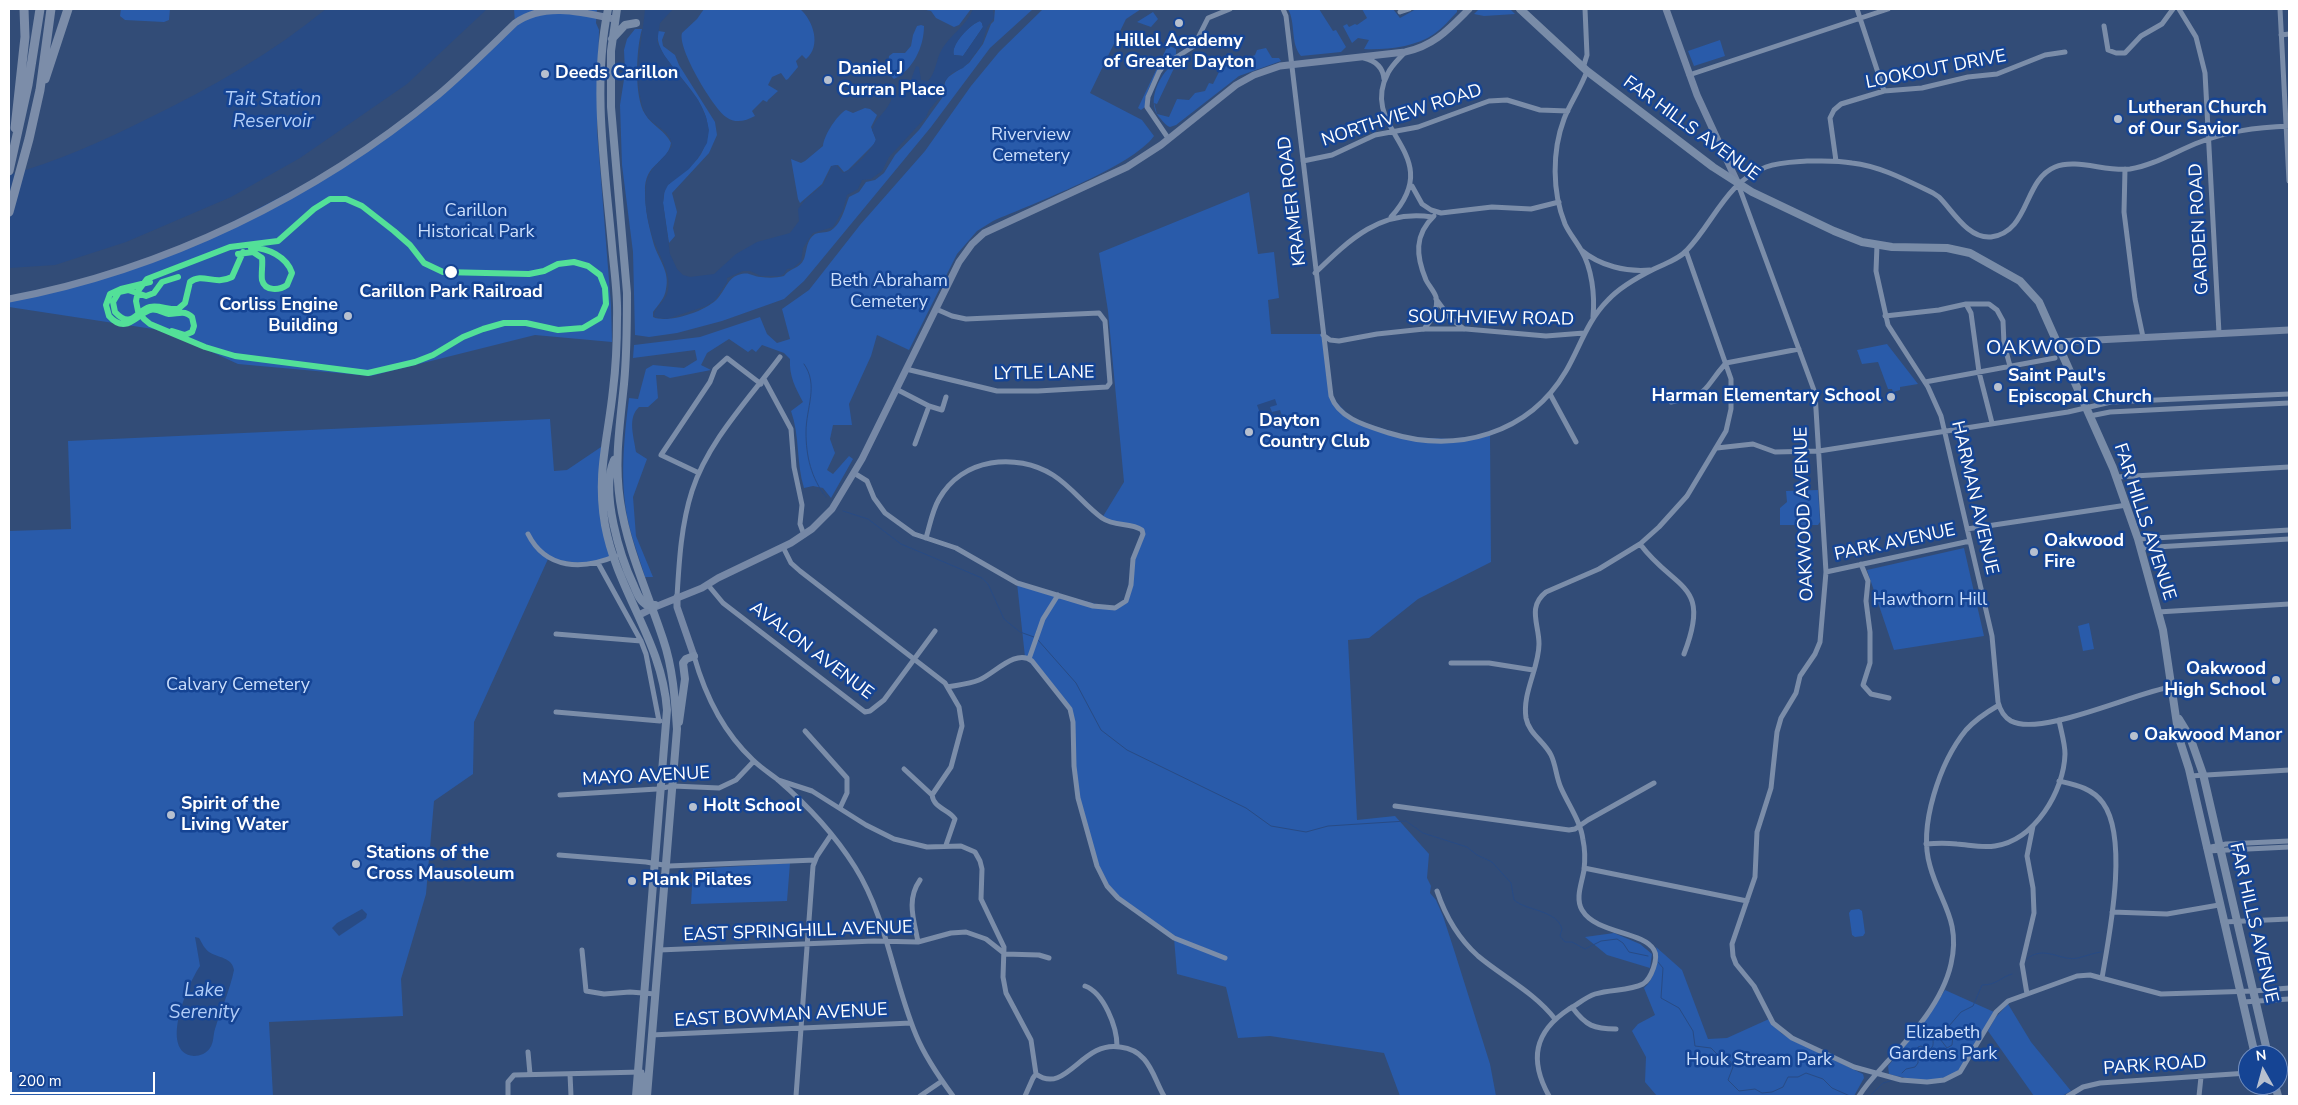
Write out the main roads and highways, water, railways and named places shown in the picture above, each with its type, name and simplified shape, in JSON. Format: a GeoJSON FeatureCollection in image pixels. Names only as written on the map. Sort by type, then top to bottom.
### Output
{"type":"FeatureCollection","features":[{"type":"Feature","properties":{"kind":"highway"},"geometry":{"type":"LineString","coordinates":[[9,172],[18,121],[25,37],[24,9]]}},
{"type":"Feature","properties":{"kind":"highway"},"geometry":{"type":"LineString","coordinates":[[18,121],[28,86],[40,9]]}},
{"type":"Feature","properties":{"kind":"highway"},"geometry":{"type":"LineString","coordinates":[[9,212],[40,90],[51,9]]}},
{"type":"Feature","properties":{"kind":"highway"},"geometry":{"type":"LineString","coordinates":[[40,90],[51,64],[68,9]]}},
{"type":"Feature","properties":{"kind":"main road"},"geometry":{"type":"LineString","coordinates":[[608,9],[612,40],[611,107],[627,292],[625,369],[616,456],[620,501],[626,530],[665,644],[674,689],[677,729]]}},
{"type":"Feature","properties":{"kind":"main road"},"geometry":{"type":"LineString","coordinates":[[616,9],[610,19],[602,68],[601,99],[618,317],[615,375],[601,475],[603,512],[617,556],[650,640],[664,683],[662,721],[665,735],[644,994],[640,1072],[643,1096]]}},
{"type":"Feature","properties":{"kind":"main road"},"geometry":{"type":"LineString","coordinates":[[639,615],[653,606],[708,585],[718,578],[783,547],[804,535],[832,509],[854,472],[965,252],[984,233],[1120,171],[1168,138],[1245,79],[1273,68],[1291,64],[1405,52],[1421,48],[1437,40],[1469,9]]}},
{"type":"Feature","properties":{"kind":"main road","name":"FAR HILLS AVENUE"},"geometry":{"type":"LineString","coordinates":[[1520,9],[1585,69],[1738,184],[1834,231],[1877,245],[1947,248],[1979,257],[2027,287],[2039,302],[2117,477],[2138,539],[2158,612],[2177,715],[2179,738],[2190,776],[2253,1045]]}},
{"type":"Feature","properties":{"kind":"main road","name":"OAKWOOD AVENUE"},"geometry":{"type":"LineString","coordinates":[[1666,9],[1689,74],[1738,184]]}},
{"type":"Feature","properties":{"kind":"main road"},"geometry":{"type":"LineString","coordinates":[[9,299],[74,285],[141,264],[211,235],[273,204],[327,173],[396,127],[439,94],[515,23],[529,14],[552,10],[610,19]]}},
{"type":"Feature","properties":{"kind":"main road"},"geometry":{"type":"LineString","coordinates":[[612,40],[625,25],[636,22]]}},
{"type":"Feature","properties":{"kind":"main road"},"geometry":{"type":"LineString","coordinates":[[2058,342],[2289,330]]}},
{"type":"Feature","properties":{"kind":"main road"},"geometry":{"type":"LineString","coordinates":[[616,456],[611,466],[611,500],[617,556],[641,601],[653,606]]}},
{"type":"Feature","properties":{"kind":"main road"},"geometry":{"type":"LineString","coordinates":[[647,1096],[677,729],[684,695],[684,664],[686,659],[694,656],[678,609],[678,598]]}},
{"type":"Feature","properties":{"kind":"main road","name":"FAR HILLS AVENUE"},"geometry":{"type":"LineString","coordinates":[[2177,715],[2190,737],[2204,774],[2219,848],[2266,1045]]}},
{"type":"Feature","properties":{"kind":"main road"},"geometry":{"type":"LineString","coordinates":[[636,1096],[645,1044],[651,1032]]}},
{"type":"Feature","properties":{"kind":"water","name":"Tait Station Reservoir"},"geometry":{"type":"Polygon","coordinates":[[[326,9],[487,9],[407,84],[300,158],[231,197],[126,242],[55,265],[9,268],[9,175],[63,157],[195,95],[263,55],[326,9]]]}},
{"type":"Feature","properties":{"kind":"water"},"geometry":{"type":"Polygon","coordinates":[[[645,9],[673,9],[660,23],[657,42],[664,55],[698,100],[706,117],[709,130],[707,143],[697,159],[689,169],[668,185],[664,193],[663,203],[670,254],[677,269],[683,275],[690,277],[714,274],[736,254],[757,242],[790,233],[799,221],[798,209],[806,199],[823,185],[832,166],[836,165],[843,173],[857,164],[871,148],[876,139],[872,130],[876,121],[888,106],[892,97],[907,91],[916,66],[919,67],[921,80],[928,81],[933,74],[942,49],[967,20],[973,9],[993,9],[994,18],[987,27],[982,44],[963,68],[952,73],[945,81],[939,98],[926,117],[889,157],[882,171],[871,179],[862,180],[858,189],[847,195],[843,210],[833,227],[813,233],[803,248],[801,261],[793,268],[787,269],[780,276],[761,276],[750,271],[743,271],[727,278],[727,282],[714,301],[706,306],[667,319],[655,317],[654,314],[667,294],[669,285],[666,269],[651,233],[645,196],[649,175],[672,146],[668,135],[647,116],[640,98],[638,73],[645,9]],[[980,21],[971,26],[962,36],[955,46],[954,55],[963,56],[983,27],[980,21]]]}},
{"type":"Feature","properties":{"kind":"water"},"geometry":{"type":"Polygon","coordinates":[[[1275,399],[1277,405],[1270,407],[1272,412],[1280,410],[1282,416],[1263,422],[1257,405],[1275,399]]]}},
{"type":"Feature","properties":{"kind":"water"},"geometry":{"type":"Polygon","coordinates":[[[362,909],[367,914],[366,918],[339,936],[332,928],[337,923],[362,909]]]}},
{"type":"Feature","properties":{"kind":"water","name":"Lake Serenity"},"geometry":{"type":"Polygon","coordinates":[[[195,937],[199,938],[209,952],[228,960],[234,970],[211,1046],[205,1053],[194,1056],[183,1052],[178,1043],[177,1031],[183,1001],[200,966],[195,937]]]}},
{"type":"Feature","properties":{"kind":"waterway"},"geometry":{"type":"LineString","coordinates":[[804,364],[811,380],[811,397],[806,432],[808,458],[813,474],[826,497]]}},
{"type":"Feature","properties":{"kind":"waterway"},"geometry":{"type":"LineString","coordinates":[[843,511],[868,519],[901,544],[982,578],[988,584],[1004,619],[1020,632],[1034,637]]}},
{"type":"Feature","properties":{"kind":"waterway"},"geometry":{"type":"LineString","coordinates":[[1038,640],[1076,683],[1101,730],[1127,750],[1246,808],[1271,826],[1306,832],[1328,826],[1406,821],[1423,833],[1467,847],[1477,855],[1492,862],[1511,883],[1514,900],[1554,918],[1562,929],[1560,936],[1565,942],[1572,942],[1585,949],[1601,941],[1617,939],[1623,943],[1629,952],[1648,956]]}},
{"type":"Feature","properties":{"kind":"waterway"},"geometry":{"type":"LineString","coordinates":[[2027,959],[2040,953],[2072,959],[2101,952]]}},
{"type":"Feature","properties":{"kind":"waterway"},"geometry":{"type":"LineString","coordinates":[[1658,962],[1663,968],[1661,998],[1679,1008],[1693,1031],[1695,1046],[1711,1048],[1718,1055],[1730,1061],[1733,1067],[1728,1080],[1739,1091],[1755,1089],[1762,1093],[1772,1092],[1783,1087],[1788,1077],[1798,1077],[1806,1073],[1823,1079],[1832,1088],[1850,1096]]}},
{"type":"Feature","properties":{"kind":"waterway"},"geometry":{"type":"LineString","coordinates":[[1902,1073],[1906,1069],[1915,1067],[1918,1063],[1918,1047],[1921,1046],[1928,1050],[1932,1047],[1933,1034],[1937,1035],[1947,1048],[1952,1045],[1953,1036],[1949,1026],[1961,1012],[1973,1006],[1982,985],[1991,984],[2012,974]]}},
{"type":"Feature","properties":{"kind":"waterway"},"geometry":{"type":"LineString","coordinates":[[1870,1096],[1883,1083],[1890,1081]]}},
{"type":"Feature","properties":{"kind":"place","name":"Hillel Academy of Greater Dayton"},"geometry":{"type":"Point","coordinates":[1179,23]}},
{"type":"Feature","properties":{"kind":"place","name":"Deeds Carillon"},"geometry":{"type":"Point","coordinates":[545,74]}},
{"type":"Feature","properties":{"kind":"place","name":"Daniel J Curran Place"},"geometry":{"type":"Point","coordinates":[828,80]}},
{"type":"Feature","properties":{"kind":"place","name":"Lutheran Church of Our Savior"},"geometry":{"type":"Point","coordinates":[2118,119]}},
{"type":"Feature","properties":{"kind":"place","name":"Carillon Park Railroad"},"geometry":{"type":"Point","coordinates":[451,272]}},
{"type":"Feature","properties":{"kind":"place","name":"Corliss Engine Building"},"geometry":{"type":"Point","coordinates":[348,316]}},
{"type":"Feature","properties":{"kind":"place","name":"Saint Paul's Episcopal Church"},"geometry":{"type":"Point","coordinates":[1998,387]}},
{"type":"Feature","properties":{"kind":"place","name":"Harman Elementary School"},"geometry":{"type":"Point","coordinates":[1891,397]}},
{"type":"Feature","properties":{"kind":"place","name":"Dayton Country Club"},"geometry":{"type":"Point","coordinates":[1249,432]}},
{"type":"Feature","properties":{"kind":"place","name":"Oakwood Fire"},"geometry":{"type":"Point","coordinates":[2034,552]}},
{"type":"Feature","properties":{"kind":"place","name":"Oakwood High School"},"geometry":{"type":"Point","coordinates":[2276,680]}},
{"type":"Feature","properties":{"kind":"place","name":"Oakwood Manor"},"geometry":{"type":"Point","coordinates":[2134,736]}},
{"type":"Feature","properties":{"kind":"place","name":"Holt School"},"geometry":{"type":"Point","coordinates":[693,807]}},
{"type":"Feature","properties":{"kind":"place","name":"Spirit of the Living Water"},"geometry":{"type":"Point","coordinates":[171,815]}},
{"type":"Feature","properties":{"kind":"place","name":"Stations of the Cross Mausoleum"},"geometry":{"type":"Point","coordinates":[356,864]}},
{"type":"Feature","properties":{"kind":"place","name":"Plank Pilates"},"geometry":{"type":"Point","coordinates":[632,881]}},
{"type":"Feature","properties":{"kind":"district","name":"OAKWOOD"},"geometry":{"type":"Point","coordinates":[2044,349]}},
{"type":"Feature","properties":{"kind":"park label","name":"Riverview Cemetery"},"geometry":{"type":"Point","coordinates":[1031,146]}},
{"type":"Feature","properties":{"kind":"park label","name":"Carillon Historical Park"},"geometry":{"type":"Point","coordinates":[476,222]}},
{"type":"Feature","properties":{"kind":"park label","name":"Beth Abraham Cemetery"},"geometry":{"type":"Point","coordinates":[889,292]}},
{"type":"Feature","properties":{"kind":"park label","name":"Hawthorn Hill"},"geometry":{"type":"Point","coordinates":[1930,601]}},
{"type":"Feature","properties":{"kind":"park label","name":"Calvary Cemetery"},"geometry":{"type":"Point","coordinates":[238,686]}},
{"type":"Feature","properties":{"kind":"park label","name":"Elizabeth Gardens Park"},"geometry":{"type":"Point","coordinates":[1943,1044]}},
{"type":"Feature","properties":{"kind":"park label","name":"Houk Stream Park"},"geometry":{"type":"Point","coordinates":[1759,1061]}}]}
